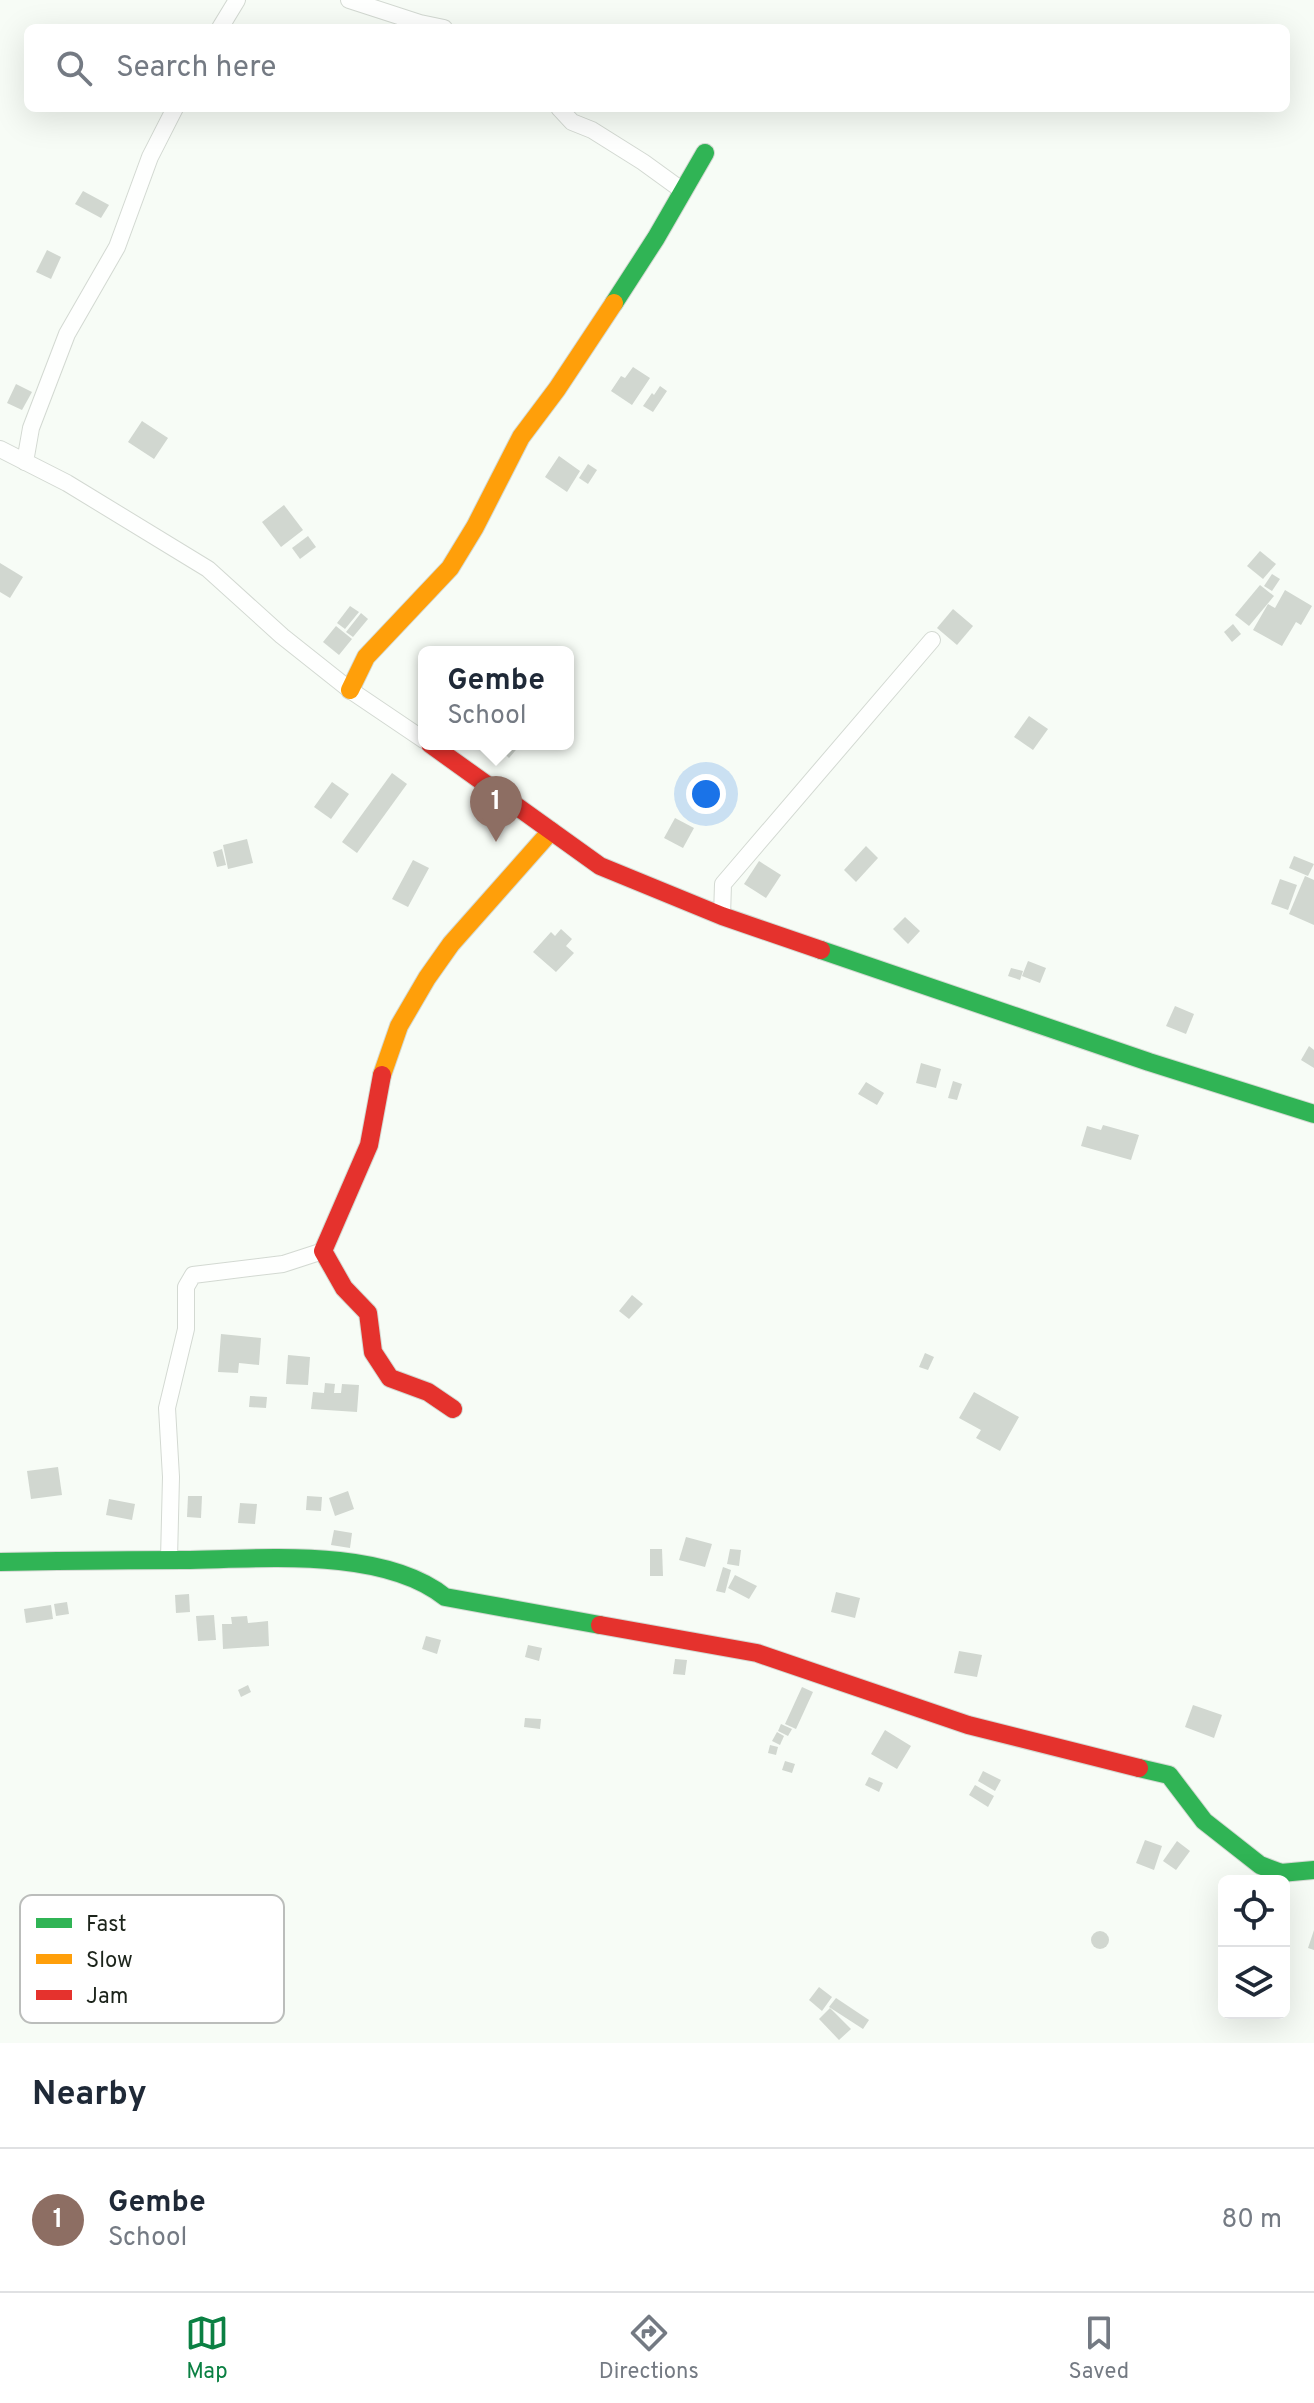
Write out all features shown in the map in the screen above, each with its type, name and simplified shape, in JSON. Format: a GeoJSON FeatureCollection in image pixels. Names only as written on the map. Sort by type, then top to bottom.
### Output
{"type":"FeatureCollection","features":[{"type":"Feature","properties":{"kind":"street"},"geometry":{"type":"LineString","coordinates":[[222,24],[237,0]]}},
{"type":"Feature","properties":{"kind":"street"},"geometry":{"type":"LineString","coordinates":[[349,0],[425,24]]}},
{"type":"Feature","properties":{"kind":"street"},"geometry":{"type":"LineString","coordinates":[[25,462],[31,428],[67,334],[117,247],[150,157],[173,112]]}},
{"type":"Feature","properties":{"kind":"street"},"geometry":{"type":"LineString","coordinates":[[563,112],[572,122],[618,146],[683,191]]}},
{"type":"Feature","properties":{"kind":"street"},"geometry":{"type":"LineString","coordinates":[[350,690],[366,657],[450,568],[475,527],[521,437],[557,389],[656,238],[705,153]]}},
{"type":"Feature","properties":{"kind":"street"},"geometry":{"type":"LineString","coordinates":[[0,449],[67,483],[208,569],[282,636],[350,690],[418,736]]}},
{"type":"Feature","properties":{"kind":"street"},"geometry":{"type":"LineString","coordinates":[[722,916],[723,884],[932,640]]}},
{"type":"Feature","properties":{"kind":"street"},"geometry":{"type":"LineString","coordinates":[[438,750],[600,866],[722,916],[1135,1057],[1314,1114]]}},
{"type":"Feature","properties":{"kind":"street"},"geometry":{"type":"LineString","coordinates":[[169,1559],[171,1477],[167,1408],[186,1329],[186,1287],[193,1275],[283,1264],[323,1251],[369,1145],[380,1082],[399,1026],[451,944],[551,831]]}},
{"type":"Feature","properties":{"kind":"street"},"geometry":{"type":"LineString","coordinates":[[323,1251],[344,1288],[368,1313],[373,1352],[390,1378],[428,1392],[453,1409]]}},
{"type":"Feature","properties":{"kind":"street"},"geometry":{"type":"LineString","coordinates":[[0,1562],[323,1558],[408,1575],[445,1597],[757,1653],[968,1725],[1169,1775],[1204,1821],[1260,1865],[1281,1873],[1314,1870]]}},
{"type":"Feature","properties":{"kind":"building"},"geometry":{"type":"Polygon","coordinates":[[[83,191],[109,205],[101,218],[75,204],[83,191]]]}},
{"type":"Feature","properties":{"kind":"building"},"geometry":{"type":"Polygon","coordinates":[[[47,250],[61,257],[51,279],[36,272],[47,250]]]}},
{"type":"Feature","properties":{"kind":"building"},"geometry":{"type":"Polygon","coordinates":[[[633,367],[650,378],[632,405],[611,391],[621,376],[625,378],[633,367]]]}},
{"type":"Feature","properties":{"kind":"building"},"geometry":{"type":"Polygon","coordinates":[[[16,384],[32,392],[22,410],[7,403],[16,384]]]}},
{"type":"Feature","properties":{"kind":"building"},"geometry":{"type":"Polygon","coordinates":[[[660,386],[667,391],[653,412],[643,406],[660,386]]]}},
{"type":"Feature","properties":{"kind":"building"},"geometry":{"type":"Polygon","coordinates":[[[142,421],[168,438],[154,459],[128,442],[142,421]]]}},
{"type":"Feature","properties":{"kind":"building"},"geometry":{"type":"Polygon","coordinates":[[[559,456],[580,471],[567,492],[545,477],[559,456]]]}},
{"type":"Feature","properties":{"kind":"building"},"geometry":{"type":"Polygon","coordinates":[[[588,464],[597,470],[588,484],[579,478],[588,464]]]}},
{"type":"Feature","properties":{"kind":"building"},"geometry":{"type":"Polygon","coordinates":[[[284,505],[303,530],[281,547],[262,522],[284,505]]]}},
{"type":"Feature","properties":{"kind":"building"},"geometry":{"type":"Polygon","coordinates":[[[308,536],[316,547],[300,559],[292,548],[308,536]]]}},
{"type":"Feature","properties":{"kind":"building"},"geometry":{"type":"Polygon","coordinates":[[[1260,551],[1276,564],[1263,579],[1247,566],[1260,551]]]}},
{"type":"Feature","properties":{"kind":"building"},"geometry":{"type":"Polygon","coordinates":[[[0,563],[23,577],[10,598],[0,592],[0,563]]]}},
{"type":"Feature","properties":{"kind":"building"},"geometry":{"type":"Polygon","coordinates":[[[1272,574],[1280,579],[1272,591],[1264,586],[1272,574]]]}},
{"type":"Feature","properties":{"kind":"building"},"geometry":{"type":"Polygon","coordinates":[[[1260,585],[1274,596],[1249,626],[1235,615],[1260,585]]]}},
{"type":"Feature","properties":{"kind":"building"},"geometry":{"type":"Polygon","coordinates":[[[1285,590],[1312,606],[1301,625],[1296,622],[1282,646],[1253,630],[1268,604],[1275,608],[1285,590]]]}},
{"type":"Feature","properties":{"kind":"building"},"geometry":{"type":"Polygon","coordinates":[[[350,606],[359,612],[345,629],[337,623],[350,606]]]}},
{"type":"Feature","properties":{"kind":"building"},"geometry":{"type":"Polygon","coordinates":[[[953,609],[973,626],[957,645],[937,628],[953,609]]]}},
{"type":"Feature","properties":{"kind":"building"},"geometry":{"type":"Polygon","coordinates":[[[361,613],[368,619],[353,637],[346,632],[361,613]]]}},
{"type":"Feature","properties":{"kind":"building"},"geometry":{"type":"Polygon","coordinates":[[[1233,624],[1241,634],[1232,642],[1224,632],[1233,624]]]}},
{"type":"Feature","properties":{"kind":"building"},"geometry":{"type":"Polygon","coordinates":[[[336,626],[352,639],[339,655],[323,642],[336,626]]]}},
{"type":"Feature","properties":{"kind":"building"},"geometry":{"type":"Polygon","coordinates":[[[1029,716],[1048,729],[1033,750],[1014,737],[1029,716]]]}},
{"type":"Feature","properties":{"kind":"building"},"geometry":{"type":"Polygon","coordinates":[[[500,750],[516,750],[509,758],[500,750]]]}},
{"type":"Feature","properties":{"kind":"building"},"geometry":{"type":"Polygon","coordinates":[[[392,773],[407,784],[357,853],[342,842],[392,773]]]}},
{"type":"Feature","properties":{"kind":"building"},"geometry":{"type":"Polygon","coordinates":[[[332,782],[349,794],[331,819],[314,807],[332,782]]]}},
{"type":"Feature","properties":{"kind":"building"},"geometry":{"type":"Polygon","coordinates":[[[675,818],[694,828],[683,848],[664,838],[675,818]]]}},
{"type":"Feature","properties":{"kind":"building"},"geometry":{"type":"Polygon","coordinates":[[[247,839],[253,863],[228,869],[223,845],[247,839]]]}},
{"type":"Feature","properties":{"kind":"building"},"geometry":{"type":"Polygon","coordinates":[[[866,846],[878,858],[856,882],[844,870],[866,846]]]}},
{"type":"Feature","properties":{"kind":"building"},"geometry":{"type":"Polygon","coordinates":[[[222,849],[226,865],[217,867],[213,852],[222,849]]]}},
{"type":"Feature","properties":{"kind":"building"},"geometry":{"type":"Polygon","coordinates":[[[1294,856],[1314,864],[1308,876],[1289,868],[1294,856]]]}},
{"type":"Feature","properties":{"kind":"building"},"geometry":{"type":"Polygon","coordinates":[[[413,860],[429,868],[408,907],[392,899],[413,860]]]}},
{"type":"Feature","properties":{"kind":"building"},"geometry":{"type":"Polygon","coordinates":[[[759,861],[781,875],[766,898],[744,884],[759,861]]]}},
{"type":"Feature","properties":{"kind":"building"},"geometry":{"type":"Polygon","coordinates":[[[1305,876],[1314,880],[1314,925],[1289,914],[1305,876]]]}},
{"type":"Feature","properties":{"kind":"building"},"geometry":{"type":"Polygon","coordinates":[[[1280,879],[1297,885],[1288,910],[1271,904],[1280,879]]]}},
{"type":"Feature","properties":{"kind":"building"},"geometry":{"type":"Polygon","coordinates":[[[905,917],[920,931],[908,944],[893,929],[905,917]]]}},
{"type":"Feature","properties":{"kind":"building"},"geometry":{"type":"Polygon","coordinates":[[[561,929],[572,939],[566,946],[574,953],[556,972],[533,952],[551,932],[555,936],[561,929]]]}},
{"type":"Feature","properties":{"kind":"building"},"geometry":{"type":"Polygon","coordinates":[[[1028,961],[1046,968],[1040,983],[1022,976],[1028,961]]]}},
{"type":"Feature","properties":{"kind":"building"},"geometry":{"type":"Polygon","coordinates":[[[1011,968],[1023,971],[1020,980],[1008,976],[1011,968]]]}},
{"type":"Feature","properties":{"kind":"building"},"geometry":{"type":"Polygon","coordinates":[[[1175,1006],[1194,1014],[1186,1034],[1166,1026],[1175,1006]]]}},
{"type":"Feature","properties":{"kind":"building"},"geometry":{"type":"Polygon","coordinates":[[[1309,1046],[1314,1050],[1314,1068],[1301,1060],[1309,1046]]]}},
{"type":"Feature","properties":{"kind":"building"},"geometry":{"type":"Polygon","coordinates":[[[921,1063],[941,1069],[936,1088],[916,1083],[921,1063]]]}},
{"type":"Feature","properties":{"kind":"building"},"geometry":{"type":"Polygon","coordinates":[[[953,1081],[962,1084],[957,1100],[948,1098],[953,1081]]]}},
{"type":"Feature","properties":{"kind":"building"},"geometry":{"type":"Polygon","coordinates":[[[866,1082],[884,1093],[877,1105],[858,1094],[866,1082]]]}},
{"type":"Feature","properties":{"kind":"building"},"geometry":{"type":"Polygon","coordinates":[[[1103,1125],[1139,1135],[1131,1160],[1081,1146],[1087,1126],[1101,1130],[1103,1125]]]}},
{"type":"Feature","properties":{"kind":"building"},"geometry":{"type":"Polygon","coordinates":[[[632,1295],[643,1304],[629,1319],[619,1311],[632,1295]]]}},
{"type":"Feature","properties":{"kind":"building"},"geometry":{"type":"Polygon","coordinates":[[[221,1334],[261,1338],[259,1365],[239,1363],[238,1373],[218,1372],[221,1334]]]}},
{"type":"Feature","properties":{"kind":"building"},"geometry":{"type":"Polygon","coordinates":[[[925,1353],[934,1357],[928,1370],[919,1367],[925,1353]]]}},
{"type":"Feature","properties":{"kind":"building"},"geometry":{"type":"Polygon","coordinates":[[[288,1355],[310,1357],[308,1385],[286,1384],[288,1355]]]}},
{"type":"Feature","properties":{"kind":"building"},"geometry":{"type":"Polygon","coordinates":[[[325,1383],[335,1384],[334,1393],[341,1393],[342,1384],[359,1385],[357,1412],[311,1409],[313,1392],[324,1393],[325,1383]]]}},
{"type":"Feature","properties":{"kind":"building"},"geometry":{"type":"Polygon","coordinates":[[[974,1392],[1019,1417],[1000,1451],[976,1438],[981,1430],[959,1418],[974,1392]]]}},
{"type":"Feature","properties":{"kind":"building"},"geometry":{"type":"Polygon","coordinates":[[[250,1396],[267,1397],[266,1408],[249,1407],[250,1396]]]}},
{"type":"Feature","properties":{"kind":"building"},"geometry":{"type":"Polygon","coordinates":[[[58,1467],[62,1495],[31,1499],[27,1471],[58,1467]]]}},
{"type":"Feature","properties":{"kind":"building"},"geometry":{"type":"Polygon","coordinates":[[[348,1491],[354,1509],[335,1516],[329,1498],[348,1491]]]}},
{"type":"Feature","properties":{"kind":"building"},"geometry":{"type":"Polygon","coordinates":[[[188,1496],[202,1496],[201,1518],[187,1517],[188,1496]]]}},
{"type":"Feature","properties":{"kind":"building"},"geometry":{"type":"Polygon","coordinates":[[[307,1496],[322,1497],[321,1511],[306,1510],[307,1496]]]}},
{"type":"Feature","properties":{"kind":"building"},"geometry":{"type":"Polygon","coordinates":[[[109,1499],[135,1504],[132,1520],[106,1515],[109,1499]]]}},
{"type":"Feature","properties":{"kind":"building"},"geometry":{"type":"Polygon","coordinates":[[[240,1503],[257,1504],[255,1524],[238,1523],[240,1503]]]}},
{"type":"Feature","properties":{"kind":"building"},"geometry":{"type":"Polygon","coordinates":[[[334,1530],[352,1533],[350,1548],[331,1545],[334,1530]]]}},
{"type":"Feature","properties":{"kind":"building"},"geometry":{"type":"Polygon","coordinates":[[[686,1537],[712,1544],[705,1567],[679,1560],[686,1537]]]}},
{"type":"Feature","properties":{"kind":"building"},"geometry":{"type":"Polygon","coordinates":[[[650,1549],[662,1549],[663,1576],[650,1576],[650,1549]]]}},
{"type":"Feature","properties":{"kind":"building"},"geometry":{"type":"Polygon","coordinates":[[[730,1549],[741,1550],[739,1566],[727,1564],[730,1549]]]}},
{"type":"Feature","properties":{"kind":"building"},"geometry":{"type":"Polygon","coordinates":[[[723,1567],[731,1570],[725,1593],[716,1591],[723,1567]]]}},
{"type":"Feature","properties":{"kind":"building"},"geometry":{"type":"Polygon","coordinates":[[[735,1575],[757,1586],[749,1599],[728,1588],[735,1575]]]}},
{"type":"Feature","properties":{"kind":"building"},"geometry":{"type":"Polygon","coordinates":[[[836,1592],[860,1598],[855,1618],[831,1612],[836,1592]]]}},
{"type":"Feature","properties":{"kind":"building"},"geometry":{"type":"Polygon","coordinates":[[[189,1594],[190,1612],[176,1613],[175,1595],[189,1594]]]}},
{"type":"Feature","properties":{"kind":"building"},"geometry":{"type":"Polygon","coordinates":[[[67,1602],[69,1614],[56,1616],[54,1604],[67,1602]]]}},
{"type":"Feature","properties":{"kind":"building"},"geometry":{"type":"Polygon","coordinates":[[[51,1605],[53,1619],[26,1623],[24,1609],[51,1605]]]}},
{"type":"Feature","properties":{"kind":"building"},"geometry":{"type":"Polygon","coordinates":[[[214,1615],[216,1640],[198,1641],[196,1616],[214,1615]]]}},
{"type":"Feature","properties":{"kind":"building"},"geometry":{"type":"Polygon","coordinates":[[[247,1616],[248,1623],[268,1621],[269,1646],[223,1649],[222,1624],[232,1624],[231,1617],[247,1616]]]}},
{"type":"Feature","properties":{"kind":"building"},"geometry":{"type":"Polygon","coordinates":[[[426,1636],[441,1640],[437,1654],[422,1649],[426,1636]]]}},
{"type":"Feature","properties":{"kind":"building"},"geometry":{"type":"Polygon","coordinates":[[[528,1645],[542,1648],[539,1661],[525,1657],[528,1645]]]}},
{"type":"Feature","properties":{"kind":"building"},"geometry":{"type":"Polygon","coordinates":[[[959,1651],[982,1655],[977,1677],[954,1673],[959,1651]]]}},
{"type":"Feature","properties":{"kind":"building"},"geometry":{"type":"Polygon","coordinates":[[[675,1659],[687,1660],[685,1675],[673,1674],[675,1659]]]}},
{"type":"Feature","properties":{"kind":"building"},"geometry":{"type":"Polygon","coordinates":[[[248,1685],[251,1692],[241,1697],[238,1690],[248,1685]]]}},
{"type":"Feature","properties":{"kind":"building"},"geometry":{"type":"Polygon","coordinates":[[[802,1687],[813,1692],[796,1729],[785,1724],[802,1687]]]}},
{"type":"Feature","properties":{"kind":"building"},"geometry":{"type":"Polygon","coordinates":[[[1193,1705],[1222,1715],[1214,1738],[1185,1727],[1193,1705]]]}},
{"type":"Feature","properties":{"kind":"building"},"geometry":{"type":"Polygon","coordinates":[[[525,1718],[541,1719],[540,1729],[524,1727],[525,1718]]]}},
{"type":"Feature","properties":{"kind":"building"},"geometry":{"type":"Polygon","coordinates":[[[781,1724],[792,1729],[788,1736],[778,1731],[781,1724]]]}},
{"type":"Feature","properties":{"kind":"building"},"geometry":{"type":"Polygon","coordinates":[[[885,1730],[911,1746],[897,1769],[871,1754],[885,1730]]]}},
{"type":"Feature","properties":{"kind":"building"},"geometry":{"type":"Polygon","coordinates":[[[777,1732],[784,1736],[780,1745],[772,1741],[777,1732]]]}},
{"type":"Feature","properties":{"kind":"building"},"geometry":{"type":"Polygon","coordinates":[[[770,1745],[778,1747],[776,1755],[768,1753],[770,1745]]]}},
{"type":"Feature","properties":{"kind":"building"},"geometry":{"type":"Polygon","coordinates":[[[785,1761],[795,1764],[792,1773],[782,1770],[785,1761]]]}},
{"type":"Feature","properties":{"kind":"building"},"geometry":{"type":"Polygon","coordinates":[[[983,1771],[1001,1780],[995,1791],[978,1781],[983,1771]]]}},
{"type":"Feature","properties":{"kind":"building"},"geometry":{"type":"Polygon","coordinates":[[[869,1777],[883,1783],[879,1792],[865,1785],[869,1777]]]}},
{"type":"Feature","properties":{"kind":"building"},"geometry":{"type":"Polygon","coordinates":[[[975,1785],[994,1796],[988,1807],[969,1795],[975,1785]]]}},
{"type":"Feature","properties":{"kind":"building"},"geometry":{"type":"Polygon","coordinates":[[[1145,1840],[1162,1846],[1154,1870],[1136,1863],[1145,1840]]]}},
{"type":"Feature","properties":{"kind":"building"},"geometry":{"type":"Polygon","coordinates":[[[1177,1841],[1190,1851],[1176,1870],[1163,1861],[1177,1841]]]}},
{"type":"Feature","properties":{"kind":"building"},"geometry":{"type":"Polygon","coordinates":[[[1314,1930],[1314,1950],[1308,1948],[1314,1930]]]}},
{"type":"Feature","properties":{"kind":"building"},"geometry":{"type":"Polygon","coordinates":[[[1100,1931],[1109,1940],[1100,1949],[1091,1940],[1100,1931]]]}},
{"type":"Feature","properties":{"kind":"building"},"geometry":{"type":"Polygon","coordinates":[[[819,1987],[832,1997],[822,2011],[809,2000],[819,1987]]]}},
{"type":"Feature","properties":{"kind":"building"},"geometry":{"type":"Polygon","coordinates":[[[836,1998],[869,2020],[863,2029],[829,2007],[836,1998]]]}},
{"type":"Feature","properties":{"kind":"building"},"geometry":{"type":"Polygon","coordinates":[[[830,2008],[851,2029],[839,2040],[819,2019],[830,2008]]]}},
{"type":"Feature","properties":{"kind":"traffic: fast"},"geometry":{"type":"LineString","coordinates":[[614,303],[705,153]]}},
{"type":"Feature","properties":{"kind":"traffic: fast"},"geometry":{"type":"LineString","coordinates":[[821,950],[1149,1062],[1314,1114]]}},
{"type":"Feature","properties":{"kind":"traffic: fast"},"geometry":{"type":"LineString","coordinates":[[0,1562],[320,1559],[388,1570],[419,1581],[445,1597],[600,1625]]}},
{"type":"Feature","properties":{"kind":"traffic: fast"},"geometry":{"type":"LineString","coordinates":[[1139,1768],[1169,1775],[1204,1821],[1260,1865],[1281,1873],[1314,1870]]}},
{"type":"Feature","properties":{"kind":"traffic: slow"},"geometry":{"type":"LineString","coordinates":[[350,690],[366,657],[450,568],[475,527],[521,437],[614,303]]}},
{"type":"Feature","properties":{"kind":"traffic: slow"},"geometry":{"type":"LineString","coordinates":[[382,1075],[399,1026],[427,978],[451,944],[551,831]]}},
{"type":"Feature","properties":{"kind":"traffic: jam"},"geometry":{"type":"LineString","coordinates":[[438,750],[600,866],[722,916],[821,950]]}},
{"type":"Feature","properties":{"kind":"traffic: jam"},"geometry":{"type":"LineString","coordinates":[[382,1075],[369,1145],[323,1251],[344,1288],[368,1313],[373,1352],[390,1378],[428,1392],[453,1409]]}},
{"type":"Feature","properties":{"kind":"traffic: jam"},"geometry":{"type":"LineString","coordinates":[[600,1625],[757,1653],[968,1725],[1139,1768]]}},
{"type":"Feature","properties":{"kind":"place","name":"Gembe"},"geometry":{"type":"Point","coordinates":[496,842]}}]}
